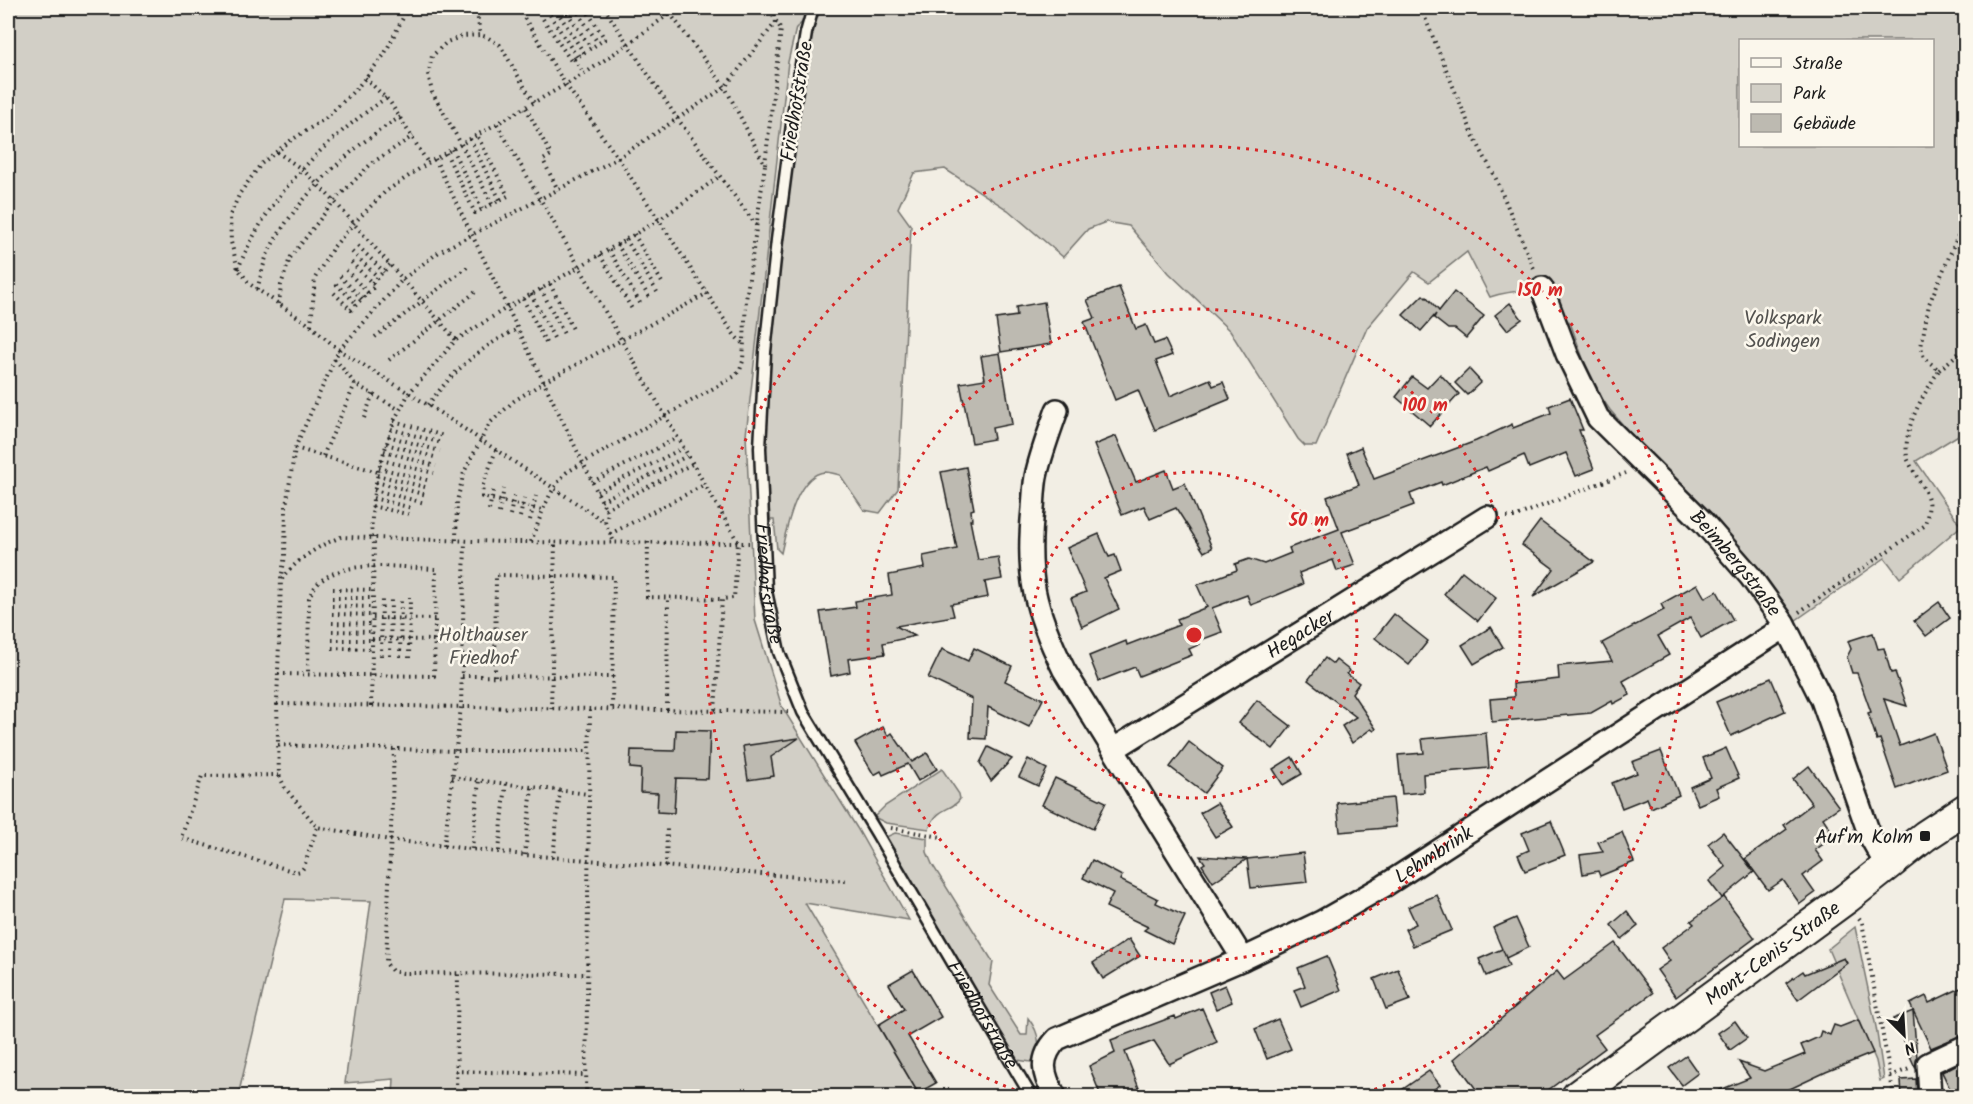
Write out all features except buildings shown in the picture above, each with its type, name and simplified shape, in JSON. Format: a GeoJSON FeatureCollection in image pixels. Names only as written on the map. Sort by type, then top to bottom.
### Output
{"type":"FeatureCollection","features":[{"type":"Feature","properties":{"kind":"main road","name":"Mont-Cenis-Straße"},"geometry":{"type":"LineString","coordinates":[[1577,1096],[1847,898],[1925,836],[1965,809]]}},
{"type":"Feature","properties":{"kind":"street","name":"Beimbergstraße"},"geometry":{"type":"LineString","coordinates":[[1542,288],[1567,354],[1598,418],[1703,522],[1750,576],[1785,627],[1822,700],[1870,836],[1887,866]]}},
{"type":"Feature","properties":{"kind":"street"},"geometry":{"type":"LineString","coordinates":[[1057,410],[1036,474],[1029,544],[1032,581],[1047,636],[1060,661],[1243,959]]}},
{"type":"Feature","properties":{"kind":"street","name":"Hegacker"},"geometry":{"type":"LineString","coordinates":[[1114,749],[1487,517]]}},
{"type":"Feature","properties":{"kind":"street","name":"Lehmbrink"},"geometry":{"type":"LineString","coordinates":[[1057,1039],[1243,959],[1321,922],[1384,886],[1785,627]]}},
{"type":"Feature","properties":{"kind":"street","name":"Friedhofstraße"},"geometry":{"type":"LineString","coordinates":[[1055,1096],[1047,1079],[1045,1057],[1048,1048],[1057,1039]]}},
{"type":"Feature","properties":{"kind":"street"},"geometry":{"type":"LineString","coordinates":[[1930,1096],[1928,1064],[1965,1046]]}},
{"type":"Feature","properties":{"kind":"lane","name":"Friedhofstraße"},"geometry":{"type":"LineString","coordinates":[[813,8],[806,33],[794,109],[765,352],[760,447],[766,591],[779,652],[803,712],[1032,1096]]}},
{"type":"Feature","properties":{"kind":"path"},"geometry":{"type":"LineString","coordinates":[[408,8],[384,55],[365,78],[326,118],[290,141],[261,164],[240,193],[230,215],[231,242],[238,269],[251,285],[311,326],[339,350],[428,405],[605,522],[614,542]]}},
{"type":"Feature","properties":{"kind":"path"},"geometry":{"type":"LineString","coordinates":[[473,8],[477,12],[480,35]]}},
{"type":"Feature","properties":{"kind":"path"},"geometry":{"type":"LineString","coordinates":[[518,8],[566,85],[618,158],[735,336],[743,343]]}},
{"type":"Feature","properties":{"kind":"path"},"geometry":{"type":"LineString","coordinates":[[522,14],[532,8]]}},
{"type":"Feature","properties":{"kind":"path"},"geometry":{"type":"LineString","coordinates":[[564,8],[591,48]]}},
{"type":"Feature","properties":{"kind":"path"},"geometry":{"type":"LineString","coordinates":[[575,8],[598,43]]}},
{"type":"Feature","properties":{"kind":"path"},"geometry":{"type":"LineString","coordinates":[[543,19],[571,61],[605,39],[585,8]]}},
{"type":"Feature","properties":{"kind":"path"},"geometry":{"type":"LineString","coordinates":[[604,8],[678,118],[757,225]]}},
{"type":"Feature","properties":{"kind":"path"},"geometry":{"type":"LineString","coordinates":[[666,8],[725,87],[765,165]]}},
{"type":"Feature","properties":{"kind":"path"},"geometry":{"type":"LineString","coordinates":[[311,326],[315,278],[332,249],[385,192],[428,163],[584,74],[677,8]]}},
{"type":"Feature","properties":{"kind":"path"},"geometry":{"type":"LineString","coordinates":[[531,542],[542,510],[553,488],[567,472],[582,461],[735,376],[740,370],[743,361],[746,300],[781,29],[768,8]]}},
{"type":"Feature","properties":{"kind":"path"},"geometry":{"type":"LineString","coordinates":[[1421,8],[1473,135],[1496,179],[1542,288]]}},
{"type":"Feature","properties":{"kind":"path"},"geometry":{"type":"LineString","coordinates":[[556,11],[584,52]]}},
{"type":"Feature","properties":{"kind":"path"},"geometry":{"type":"LineString","coordinates":[[550,15],[584,74]]}},
{"type":"Feature","properties":{"kind":"path"},"geometry":{"type":"LineString","coordinates":[[777,22],[725,87],[618,158],[439,252],[403,279],[339,350],[295,448],[286,506],[277,704],[279,775],[285,789],[317,827],[390,840],[553,858],[849,881]]}},
{"type":"Feature","properties":{"kind":"path"},"geometry":{"type":"LineString","coordinates":[[781,29],[790,31]]}},
{"type":"Feature","properties":{"kind":"path"},"geometry":{"type":"LineString","coordinates":[[492,204],[432,92],[428,74],[432,56],[447,42],[463,36],[480,35],[500,45],[534,103]]}},
{"type":"Feature","properties":{"kind":"path"},"geometry":{"type":"LineString","coordinates":[[365,78],[386,98],[401,117],[428,163]]}},
{"type":"Feature","properties":{"kind":"path"},"geometry":{"type":"LineString","coordinates":[[238,269],[258,226],[303,170],[337,134],[386,98]]}},
{"type":"Feature","properties":{"kind":"path"},"geometry":{"type":"LineString","coordinates":[[526,108],[552,155],[543,160],[558,190]]}},
{"type":"Feature","properties":{"kind":"path"},"geometry":{"type":"LineString","coordinates":[[257,289],[267,256],[281,231],[319,185],[355,149],[401,117]]}},
{"type":"Feature","properties":{"kind":"path"},"geometry":{"type":"LineString","coordinates":[[497,124],[738,542],[734,598],[647,597],[648,542]]}},
{"type":"Feature","properties":{"kind":"path"},"geometry":{"type":"LineString","coordinates":[[446,153],[475,213],[508,196],[477,135]]}},
{"type":"Feature","properties":{"kind":"path"},"geometry":{"type":"LineString","coordinates":[[279,304],[281,285],[290,258],[334,201],[372,163],[413,136]]}},
{"type":"Feature","properties":{"kind":"path"},"geometry":{"type":"LineString","coordinates":[[470,139],[500,200]]}},
{"type":"Feature","properties":{"kind":"path"},"geometry":{"type":"LineString","coordinates":[[452,149],[482,209]]}},
{"type":"Feature","properties":{"kind":"path"},"geometry":{"type":"LineString","coordinates":[[277,152],[303,170],[319,185],[456,340]]}},
{"type":"Feature","properties":{"kind":"path"},"geometry":{"type":"LineString","coordinates":[[435,159],[608,514],[605,522]]}},
{"type":"Feature","properties":{"kind":"path"},"geometry":{"type":"LineString","coordinates":[[371,706],[374,567],[372,506],[381,459],[390,429],[409,393],[456,340],[508,307],[659,220],[720,176]]}},
{"type":"Feature","properties":{"kind":"path"},"geometry":{"type":"LineString","coordinates":[[1939,370],[1924,358],[1922,347],[1929,304],[1959,231],[1965,203]]}},
{"type":"Feature","properties":{"kind":"path"},"geometry":{"type":"LineString","coordinates":[[1959,231],[1965,233]]}},
{"type":"Feature","properties":{"kind":"path"},"geometry":{"type":"LineString","coordinates":[[634,234],[664,286]]}},
{"type":"Feature","properties":{"kind":"path"},"geometry":{"type":"LineString","coordinates":[[626,239],[657,292]]}},
{"type":"Feature","properties":{"kind":"path"},"geometry":{"type":"LineString","coordinates":[[617,244],[649,297]]}},
{"type":"Feature","properties":{"kind":"path"},"geometry":{"type":"LineString","coordinates":[[358,246],[384,272]]}},
{"type":"Feature","properties":{"kind":"path"},"geometry":{"type":"LineString","coordinates":[[609,250],[640,303]]}},
{"type":"Feature","properties":{"kind":"path"},"geometry":{"type":"LineString","coordinates":[[352,252],[378,278]]}},
{"type":"Feature","properties":{"kind":"path"},"geometry":{"type":"LineString","coordinates":[[600,255],[632,309]]}},
{"type":"Feature","properties":{"kind":"path"},"geometry":{"type":"LineString","coordinates":[[334,292],[351,309],[375,286],[350,261]]}},
{"type":"Feature","properties":{"kind":"path"},"geometry":{"type":"LineString","coordinates":[[372,283],[390,265]]}},
{"type":"Feature","properties":{"kind":"path"},"geometry":{"type":"LineString","coordinates":[[375,337],[470,265]]}},
{"type":"Feature","properties":{"kind":"path"},"geometry":{"type":"LineString","coordinates":[[346,270],[368,293]]}},
{"type":"Feature","properties":{"kind":"path"},"geometry":{"type":"LineString","coordinates":[[340,276],[362,298]]}},
{"type":"Feature","properties":{"kind":"path"},"geometry":{"type":"LineString","coordinates":[[336,284],[357,304]]}},
{"type":"Feature","properties":{"kind":"path"},"geometry":{"type":"LineString","coordinates":[[550,284],[573,329]]}},
{"type":"Feature","properties":{"kind":"path"},"geometry":{"type":"LineString","coordinates":[[541,289],[564,334]]}},
{"type":"Feature","properties":{"kind":"path"},"geometry":{"type":"LineString","coordinates":[[389,360],[478,290]]}},
{"type":"Feature","properties":{"kind":"path"},"geometry":{"type":"LineString","coordinates":[[456,540],[457,501],[464,472],[490,423],[514,401],[544,382],[708,293]]}},
{"type":"Feature","properties":{"kind":"path"},"geometry":{"type":"LineString","coordinates":[[531,294],[554,338]]}},
{"type":"Feature","properties":{"kind":"path"},"geometry":{"type":"LineString","coordinates":[[523,299],[546,343]]}},
{"type":"Feature","properties":{"kind":"path"},"geometry":{"type":"LineString","coordinates":[[428,405],[453,374],[471,358],[500,337],[518,328]]}},
{"type":"Feature","properties":{"kind":"path"},"geometry":{"type":"LineString","coordinates":[[1804,608],[1924,526],[1930,510],[1928,497],[1907,458],[1909,429],[1920,401],[1939,370],[1965,347]]}},
{"type":"Feature","properties":{"kind":"path"},"geometry":{"type":"LineString","coordinates":[[335,360],[355,384],[400,410]]}},
{"type":"Feature","properties":{"kind":"path"},"geometry":{"type":"LineString","coordinates":[[323,456],[355,384]]}},
{"type":"Feature","properties":{"kind":"path"},"geometry":{"type":"LineString","coordinates":[[364,418],[373,394]]}},
{"type":"Feature","properties":{"kind":"path"},"geometry":{"type":"LineString","coordinates":[[394,421],[444,436]]}},
{"type":"Feature","properties":{"kind":"path"},"geometry":{"type":"LineString","coordinates":[[390,429],[442,443]]}},
{"type":"Feature","properties":{"kind":"path"},"geometry":{"type":"LineString","coordinates":[[388,436],[440,451]]}},
{"type":"Feature","properties":{"kind":"path"},"geometry":{"type":"LineString","coordinates":[[592,482],[677,438]]}},
{"type":"Feature","properties":{"kind":"path"},"geometry":{"type":"LineString","coordinates":[[386,444],[438,458]]}},
{"type":"Feature","properties":{"kind":"path"},"geometry":{"type":"LineString","coordinates":[[295,448],[429,488]]}},
{"type":"Feature","properties":{"kind":"path"},"geometry":{"type":"LineString","coordinates":[[597,492],[683,448]]}},
{"type":"Feature","properties":{"kind":"path"},"geometry":{"type":"LineString","coordinates":[[496,450],[483,484],[482,497],[542,510]]}},
{"type":"Feature","properties":{"kind":"path"},"geometry":{"type":"LineString","coordinates":[[384,452],[436,466]]}},
{"type":"Feature","properties":{"kind":"path"},"geometry":{"type":"LineString","coordinates":[[601,501],[687,456]]}},
{"type":"Feature","properties":{"kind":"path"},"geometry":{"type":"LineString","coordinates":[[381,459],[434,473]]}},
{"type":"Feature","properties":{"kind":"path"},"geometry":{"type":"LineString","coordinates":[[605,509],[692,464]]}},
{"type":"Feature","properties":{"kind":"path"},"geometry":{"type":"LineString","coordinates":[[1514,517],[1646,465]]}},
{"type":"Feature","properties":{"kind":"path"},"geometry":{"type":"LineString","coordinates":[[378,472],[431,481]]}},
{"type":"Feature","properties":{"kind":"path"},"geometry":{"type":"LineString","coordinates":[[376,482],[427,495]]}},
{"type":"Feature","properties":{"kind":"path"},"geometry":{"type":"LineString","coordinates":[[610,534],[704,484]]}},
{"type":"Feature","properties":{"kind":"path"},"geometry":{"type":"LineString","coordinates":[[489,510],[494,487]]}},
{"type":"Feature","properties":{"kind":"path"},"geometry":{"type":"LineString","coordinates":[[499,513],[504,489]]}},
{"type":"Feature","properties":{"kind":"path"},"geometry":{"type":"LineString","coordinates":[[374,490],[425,503]]}},
{"type":"Feature","properties":{"kind":"path"},"geometry":{"type":"LineString","coordinates":[[510,515],[515,492]]}},
{"type":"Feature","properties":{"kind":"path"},"geometry":{"type":"LineString","coordinates":[[520,518],[525,494]]}},
{"type":"Feature","properties":{"kind":"path"},"geometry":{"type":"LineString","coordinates":[[530,520],[536,496]]}},
{"type":"Feature","properties":{"kind":"path"},"geometry":{"type":"LineString","coordinates":[[373,498],[412,508]]}},
{"type":"Feature","properties":{"kind":"path"},"geometry":{"type":"LineString","coordinates":[[372,506],[411,515]]}},
{"type":"Feature","properties":{"kind":"path"},"geometry":{"type":"LineString","coordinates":[[281,579],[291,567],[316,549],[341,537],[465,541],[765,544]]}},
{"type":"Feature","properties":{"kind":"path"},"geometry":{"type":"LineString","coordinates":[[444,846],[461,707],[465,541]]}},
{"type":"Feature","properties":{"kind":"path"},"geometry":{"type":"LineString","coordinates":[[551,709],[555,542]]}},
{"type":"Feature","properties":{"kind":"path"},"geometry":{"type":"LineString","coordinates":[[278,674],[308,675],[434,676],[436,569],[351,568],[335,571],[320,580],[313,588],[309,598],[308,675]]}},
{"type":"Feature","properties":{"kind":"path"},"geometry":{"type":"LineString","coordinates":[[495,676],[496,575],[614,577],[612,709]]}},
{"type":"Feature","properties":{"kind":"path"},"geometry":{"type":"LineString","coordinates":[[333,589],[373,590]]}},
{"type":"Feature","properties":{"kind":"path"},"geometry":{"type":"LineString","coordinates":[[409,658],[410,597]]}},
{"type":"Feature","properties":{"kind":"path"},"geometry":{"type":"LineString","coordinates":[[332,598],[373,598]]}},
{"type":"Feature","properties":{"kind":"path"},"geometry":{"type":"LineString","coordinates":[[381,656],[382,598]]}},
{"type":"Feature","properties":{"kind":"path"},"geometry":{"type":"LineString","coordinates":[[390,657],[391,598]]}},
{"type":"Feature","properties":{"kind":"path"},"geometry":{"type":"LineString","coordinates":[[400,657],[401,598]]}},
{"type":"Feature","properties":{"kind":"path"},"geometry":{"type":"LineString","coordinates":[[667,710],[668,598]]}},
{"type":"Feature","properties":{"kind":"path"},"geometry":{"type":"LineString","coordinates":[[715,711],[722,599]]}},
{"type":"Feature","properties":{"kind":"path"},"geometry":{"type":"LineString","coordinates":[[332,606],[373,607]]}},
{"type":"Feature","properties":{"kind":"path"},"geometry":{"type":"LineString","coordinates":[[332,614],[373,619]]}},
{"type":"Feature","properties":{"kind":"path"},"geometry":{"type":"LineString","coordinates":[[332,623],[382,618],[435,619]]}},
{"type":"Feature","properties":{"kind":"path"},"geometry":{"type":"LineString","coordinates":[[332,631],[372,632]]}},
{"type":"Feature","properties":{"kind":"path"},"geometry":{"type":"LineString","coordinates":[[332,640],[435,640]]}},
{"type":"Feature","properties":{"kind":"path"},"geometry":{"type":"LineString","coordinates":[[332,648],[372,649]]}},
{"type":"Feature","properties":{"kind":"path"},"geometry":{"type":"LineString","coordinates":[[462,676],[613,677]]}},
{"type":"Feature","properties":{"kind":"path"},"geometry":{"type":"LineString","coordinates":[[277,704],[803,712]]}},
{"type":"Feature","properties":{"kind":"path"},"geometry":{"type":"LineString","coordinates":[[586,1096],[590,709]]}},
{"type":"Feature","properties":{"kind":"path"},"geometry":{"type":"LineString","coordinates":[[278,745],[455,751],[589,751]]}},
{"type":"Feature","properties":{"kind":"path"},"geometry":{"type":"LineString","coordinates":[[394,749],[386,963],[392,971],[458,974],[586,974]]}},
{"type":"Feature","properties":{"kind":"path"},"geometry":{"type":"LineString","coordinates":[[279,775],[202,776],[181,838],[296,872],[301,871],[304,867],[317,827]]}},
{"type":"Feature","properties":{"kind":"path"},"geometry":{"type":"LineString","coordinates":[[452,777],[588,794]]}},
{"type":"Feature","properties":{"kind":"path"},"geometry":{"type":"LineString","coordinates":[[472,849],[479,780]]}},
{"type":"Feature","properties":{"kind":"path"},"geometry":{"type":"LineString","coordinates":[[499,852],[506,784]]}},
{"type":"Feature","properties":{"kind":"path"},"geometry":{"type":"LineString","coordinates":[[525,855],[532,787]]}},
{"type":"Feature","properties":{"kind":"path"},"geometry":{"type":"LineString","coordinates":[[553,858],[560,790]]}},
{"type":"Feature","properties":{"kind":"path"},"geometry":{"type":"LineString","coordinates":[[666,867],[667,828]]}},
{"type":"Feature","properties":{"kind":"path"},"geometry":{"type":"LineString","coordinates":[[895,828],[942,837]]}},
{"type":"Feature","properties":{"kind":"path"},"geometry":{"type":"LineString","coordinates":[[1847,898],[1862,922],[1894,1096]]}},
{"type":"Feature","properties":{"kind":"path"},"geometry":{"type":"LineString","coordinates":[[456,1096],[458,974]]}},
{"type":"Feature","properties":{"kind":"path"},"geometry":{"type":"LineString","coordinates":[[455,1071],[585,1075]]}},
{"type":"Feature","properties":{"kind":"path"},"geometry":{"type":"LineString","coordinates":[[1890,1076],[1900,1073]]}},
{"type":"Feature","properties":{"kind":"green space","name":"Holthauser Friedhof"},"geometry":{"type":"Polygon","coordinates":[[[8,8],[810,8],[807,18],[796,28],[788,62],[746,435],[755,620],[782,707],[857,828],[909,920],[805,903],[918,1096],[393,1096],[394,1079],[345,1083],[371,901],[285,899],[238,1096],[8,1096],[8,8]]]}},
{"type":"Feature","properties":{"kind":"green space","name":"Volkspark Sodingen"},"geometry":{"type":"Polygon","coordinates":[[[817,8],[1965,8],[1965,431],[1916,461],[1961,526],[1900,578],[1885,558],[1796,620],[1766,580],[1610,410],[1592,384],[1571,325],[1552,299],[1540,305],[1530,290],[1490,297],[1467,252],[1429,282],[1414,272],[1367,328],[1316,446],[1305,446],[1298,439],[1230,331],[1169,273],[1129,226],[1106,222],[1088,229],[1063,257],[1008,210],[945,169],[914,173],[898,208],[911,226],[898,489],[880,513],[864,510],[840,475],[825,472],[815,475],[807,482],[794,505],[781,553],[777,549],[774,520],[770,520],[765,447],[766,407],[774,305],[799,109],[817,8]]]}},
{"type":"Feature","properties":{"kind":"green space"},"geometry":{"type":"Polygon","coordinates":[[[942,769],[960,799],[936,816],[929,829],[886,823],[874,817],[885,806],[942,769]]]}},
{"type":"Feature","properties":{"kind":"green space"},"geometry":{"type":"Polygon","coordinates":[[[895,833],[927,838],[927,852],[932,864],[993,962],[989,985],[1021,1035],[1027,1035],[1028,1018],[1035,1029],[1038,1046],[1031,1062],[1017,1060],[886,837],[895,833]]]}},
{"type":"Feature","properties":{"kind":"green space"},"geometry":{"type":"Polygon","coordinates":[[[1855,927],[1876,1027],[1884,1079],[1880,1081],[1876,1061],[1828,949],[1855,927]]]}},
{"type":"Feature","properties":{"kind":"place","name":"Auf'm Kolm"},"geometry":{"type":"Point","coordinates":[1925,836]}}]}
